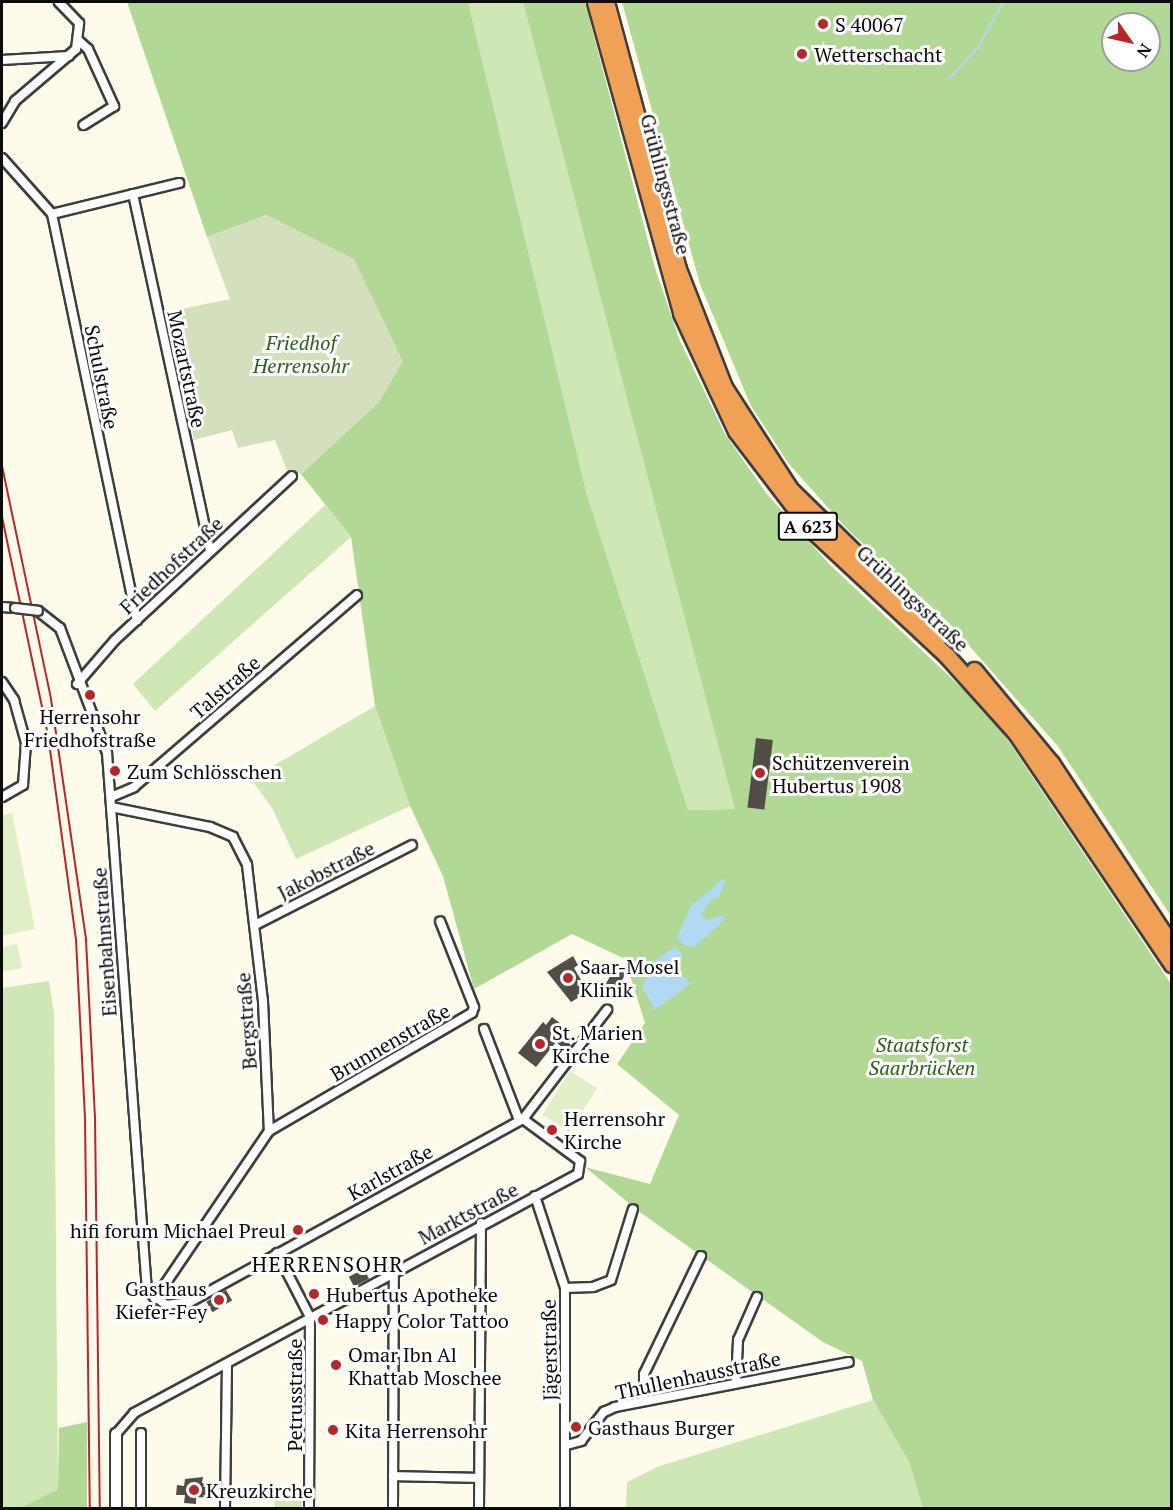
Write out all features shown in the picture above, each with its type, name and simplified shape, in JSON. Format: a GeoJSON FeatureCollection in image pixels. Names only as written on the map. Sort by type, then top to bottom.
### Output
{"type":"FeatureCollection","features":[{"type":"Feature","properties":{"kind":"highway","name":"Grühlingsstraße"},"geometry":{"type":"LineString","coordinates":[[595,2],[681,313],[736,431],[811,529],[947,656],[1016,733],[1172,964]]}},
{"type":"Feature","properties":{"kind":"highway","name":"A 623"},"geometry":{"type":"LineString","coordinates":[[606,2],[691,310],[746,426],[819,522],[956,651],[1023,725],[1172,945]]}},
{"type":"Feature","properties":{"kind":"street"},"geometry":{"type":"LineString","coordinates":[[2,123],[15,101],[69,56],[79,41],[79,23],[59,2]]}},
{"type":"Feature","properties":{"kind":"street"},"geometry":{"type":"LineString","coordinates":[[79,41],[88,49],[114,106],[84,125]]}},
{"type":"Feature","properties":{"kind":"street"},"geometry":{"type":"LineString","coordinates":[[2,60],[69,56]]}},
{"type":"Feature","properties":{"kind":"street","name":"Schulstraße"},"geometry":{"type":"LineString","coordinates":[[2,158],[52,214],[137,620]]}},
{"type":"Feature","properties":{"kind":"street"},"geometry":{"type":"LineString","coordinates":[[52,214],[179,183]]}},
{"type":"Feature","properties":{"kind":"street","name":"Mozartstraße"},"geometry":{"type":"LineString","coordinates":[[133,194],[210,551]]}},
{"type":"Feature","properties":{"kind":"street","name":"Friedhofstraße"},"geometry":{"type":"LineString","coordinates":[[77,684],[137,620],[292,476]]}},
{"type":"Feature","properties":{"kind":"street","name":"Talstraße"},"geometry":{"type":"LineString","coordinates":[[111,797],[134,787],[357,595]]}},
{"type":"Feature","properties":{"kind":"street","name":"Eisenbahnstraße"},"geometry":{"type":"LineString","coordinates":[[2,607],[38,611],[60,628],[77,684],[103,734],[111,797],[147,1291],[155,1299]]}},
{"type":"Feature","properties":{"kind":"street"},"geometry":{"type":"LineString","coordinates":[[2,682],[14,700],[26,743],[23,785],[2,796]]}},
{"type":"Feature","properties":{"kind":"street","name":"Bergstraße"},"geometry":{"type":"LineString","coordinates":[[111,807],[210,827],[233,837],[244,851],[255,925],[268,1131]]}},
{"type":"Feature","properties":{"kind":"street","name":"Jakobstraße"},"geometry":{"type":"LineString","coordinates":[[255,925],[412,845]]}},
{"type":"Feature","properties":{"kind":"street","name":"Brunnenstraße"},"geometry":{"type":"LineString","coordinates":[[268,1131],[472,1013],[474,1007],[440,921]]}},
{"type":"Feature","properties":{"kind":"street","name":"Karlstraße"},"geometry":{"type":"LineString","coordinates":[[155,1299],[177,1307],[521,1120],[607,1010]]}},
{"type":"Feature","properties":{"kind":"street"},"geometry":{"type":"LineString","coordinates":[[484,1029],[521,1120]]}},
{"type":"Feature","properties":{"kind":"street","name":"Marktstraße"},"geometry":{"type":"LineString","coordinates":[[116,1434],[134,1413],[227,1365],[481,1223],[566,1183],[582,1168],[580,1161],[521,1120]]}},
{"type":"Feature","properties":{"kind":"street"},"geometry":{"type":"LineString","coordinates":[[155,1299],[268,1131]]}},
{"type":"Feature","properties":{"kind":"street","name":"Jägerstraße"},"geometry":{"type":"LineString","coordinates":[[535,1196],[565,1288],[567,1445],[565,1509]]}},
{"type":"Feature","properties":{"kind":"street"},"geometry":{"type":"LineString","coordinates":[[565,1288],[593,1287],[610,1280],[633,1209]]}},
{"type":"Feature","properties":{"kind":"street"},"geometry":{"type":"LineString","coordinates":[[479,1509],[481,1223]]}},
{"type":"Feature","properties":{"kind":"street"},"geometry":{"type":"LineString","coordinates":[[277,1254],[310,1317]]}},
{"type":"Feature","properties":{"kind":"street"},"geometry":{"type":"LineString","coordinates":[[644,1401],[644,1374],[701,1256]]}},
{"type":"Feature","properties":{"kind":"street"},"geometry":{"type":"LineString","coordinates":[[393,1509],[394,1271]]}},
{"type":"Feature","properties":{"kind":"street"},"geometry":{"type":"LineString","coordinates":[[736,1383],[738,1340],[757,1297]]}},
{"type":"Feature","properties":{"kind":"street","name":"Petrusstraße"},"geometry":{"type":"LineString","coordinates":[[309,1509],[310,1317]]}},
{"type":"Feature","properties":{"kind":"street","name":"Thullenhausstraße"},"geometry":{"type":"LineString","coordinates":[[567,1445],[581,1441],[604,1412],[644,1401],[849,1362]]}},
{"type":"Feature","properties":{"kind":"street"},"geometry":{"type":"LineString","coordinates":[[225,1509],[227,1365]]}},
{"type":"Feature","properties":{"kind":"street"},"geometry":{"type":"LineString","coordinates":[[141,1432],[141,1509]]}},
{"type":"Feature","properties":{"kind":"street"},"geometry":{"type":"LineString","coordinates":[[116,1434],[116,1509]]}},
{"type":"Feature","properties":{"kind":"street"},"geometry":{"type":"LineString","coordinates":[[393,1476],[479,1478]]}},
{"type":"Feature","properties":{"kind":"green space","name":"Staatsforst Saarbrücken"},"geometry":{"type":"Polygon","coordinates":[[[127,2],[468,2],[587,495],[688,810],[735,809],[523,2],[585,2],[655,268],[680,341],[725,434],[766,493],[830,565],[991,715],[1171,984],[1171,1508],[923,1508],[909,1462],[873,1400],[862,1361],[823,1342],[641,1213],[585,1167],[650,1184],[679,1115],[617,1064],[645,1023],[625,959],[572,934],[474,989],[443,876],[410,806],[375,706],[351,537],[301,474],[380,401],[267,215],[207,237],[127,2]]]}},
{"type":"Feature","properties":{"kind":"green space"},"geometry":{"type":"Polygon","coordinates":[[[468,2],[523,2],[736,809],[688,810],[587,495],[468,2]]]}},
{"type":"Feature","properties":{"kind":"green space"},"geometry":{"type":"Polygon","coordinates":[[[622,2],[1171,2],[1171,916],[1057,745],[950,624],[848,530],[789,464],[751,406],[700,284],[622,2]]]}},
{"type":"Feature","properties":{"kind":"green space","name":"Friedhof Herrensohr"},"geometry":{"type":"Polygon","coordinates":[[[267,215],[354,259],[403,361],[380,401],[301,474],[287,470],[275,440],[238,448],[232,430],[194,440],[167,312],[230,299],[207,237],[267,215]]]}},
{"type":"Feature","properties":{"kind":"green space"},"geometry":{"type":"Polygon","coordinates":[[[325,505],[351,537],[155,711],[133,684],[325,505]]]}},
{"type":"Feature","properties":{"kind":"green space"},"geometry":{"type":"Polygon","coordinates":[[[375,706],[410,806],[296,859],[272,808],[251,779],[375,706]]]}},
{"type":"Feature","properties":{"kind":"green space"},"geometry":{"type":"Polygon","coordinates":[[[12,813],[35,929],[2,936],[2,815],[12,813]]]}},
{"type":"Feature","properties":{"kind":"green space"},"geometry":{"type":"Polygon","coordinates":[[[17,944],[22,968],[2,972],[2,947],[17,944]]]}},
{"type":"Feature","properties":{"kind":"green space"},"geometry":{"type":"Polygon","coordinates":[[[49,981],[54,1014],[58,1489],[20,1508],[3,1508],[2,988],[49,981]]]}},
{"type":"Feature","properties":{"kind":"green space"},"geometry":{"type":"Polygon","coordinates":[[[570,1071],[597,1088],[570,1132],[542,1115],[570,1071]]]}},
{"type":"Feature","properties":{"kind":"green space"},"geometry":{"type":"Polygon","coordinates":[[[873,1400],[909,1462],[923,1508],[626,1508],[627,1482],[657,1467],[873,1400]]]}},
{"type":"Feature","properties":{"kind":"green space"},"geometry":{"type":"Polygon","coordinates":[[[87,1422],[87,1508],[20,1508],[58,1489],[59,1428],[87,1422]]]}},
{"type":"Feature","properties":{"kind":"green space"},"geometry":{"type":"Polygon","coordinates":[[[275,1491],[302,1492],[301,1508],[274,1508],[275,1491]]]}},
{"type":"Feature","properties":{"kind":"water"},"geometry":{"type":"Polygon","coordinates":[[[722,879],[726,880],[719,898],[712,898],[701,915],[708,920],[725,914],[721,923],[693,948],[684,945],[677,938],[690,907],[722,879]]]}},
{"type":"Feature","properties":{"kind":"water"},"geometry":{"type":"Polygon","coordinates":[[[676,946],[683,956],[671,978],[685,977],[690,984],[655,1010],[642,987],[659,957],[676,946]]]}},
{"type":"Feature","properties":{"kind":"building","name":"Schützenverein Hubertus 1908"},"geometry":{"type":"Polygon","coordinates":[[[756,738],[773,740],[764,810],[747,807],[756,738]]]}},
{"type":"Feature","properties":{"kind":"building","name":"Saar-Mosel Klinik"},"geometry":{"type":"Polygon","coordinates":[[[573,956],[578,965],[574,968],[588,992],[571,1002],[547,972],[573,956]]]}},
{"type":"Feature","properties":{"kind":"building"},"geometry":{"type":"Polygon","coordinates":[[[617,965],[627,971],[615,991],[605,985],[617,965]]]}},
{"type":"Feature","properties":{"kind":"building","name":"St. Marien Kirche"},"geometry":{"type":"Polygon","coordinates":[[[552,1017],[565,1027],[559,1035],[571,1045],[566,1051],[556,1042],[536,1067],[518,1053],[543,1022],[546,1025],[552,1017]]]}},
{"type":"Feature","properties":{"kind":"building"},"geometry":{"type":"Polygon","coordinates":[[[364,1269],[369,1279],[354,1287],[349,1277],[364,1269]]]}},
{"type":"Feature","properties":{"kind":"building","name":"Gasthaus Kiefer-Fey"},"geometry":{"type":"Polygon","coordinates":[[[226,1290],[232,1300],[212,1312],[206,1302],[226,1290]]]}},
{"type":"Feature","properties":{"kind":"building","name":"Kreuzkirche"},"geometry":{"type":"Polygon","coordinates":[[[203,1477],[202,1483],[212,1483],[211,1498],[196,1497],[196,1504],[184,1503],[185,1495],[176,1495],[177,1485],[184,1486],[185,1479],[203,1477]]]}},
{"type":"Feature","properties":{"kind":"waterway"},"geometry":{"type":"LineString","coordinates":[[949,79],[978,47],[1003,2]]}},
{"type":"Feature","properties":{"kind":"railway"},"geometry":{"type":"LineString","coordinates":[[2,466],[51,699],[86,940],[95,1117],[100,1508]]}},
{"type":"Feature","properties":{"kind":"railway"},"geometry":{"type":"LineString","coordinates":[[2,517],[48,735],[76,940],[85,1117],[90,1508]]}},
{"type":"Feature","properties":{"kind":"place","name":"S 40067"},"geometry":{"type":"Point","coordinates":[823,24]}},
{"type":"Feature","properties":{"kind":"place","name":"Wetterschacht"},"geometry":{"type":"Point","coordinates":[802,54]}},
{"type":"Feature","properties":{"kind":"place","name":"Herrensohr Friedhofstraße"},"geometry":{"type":"Point","coordinates":[90,695]}},
{"type":"Feature","properties":{"kind":"place","name":"Zum Schlösschen"},"geometry":{"type":"Point","coordinates":[115,771]}},
{"type":"Feature","properties":{"kind":"place","name":"Schützenverein Hubertus 1908"},"geometry":{"type":"Point","coordinates":[760,773]}},
{"type":"Feature","properties":{"kind":"place","name":"Saar-Mosel Klinik"},"geometry":{"type":"Point","coordinates":[568,978]}},
{"type":"Feature","properties":{"kind":"place","name":"St. Marien Kirche"},"geometry":{"type":"Point","coordinates":[540,1044]}},
{"type":"Feature","properties":{"kind":"place","name":"Herrensohr Kirche"},"geometry":{"type":"Point","coordinates":[552,1130]}},
{"type":"Feature","properties":{"kind":"place","name":"hifi forum Michael Preul"},"geometry":{"type":"Point","coordinates":[298,1230]}},
{"type":"Feature","properties":{"kind":"place","name":"Hubertus Apotheke"},"geometry":{"type":"Point","coordinates":[314,1294]}},
{"type":"Feature","properties":{"kind":"place","name":"Gasthaus Kiefer-Fey"},"geometry":{"type":"Point","coordinates":[219,1300]}},
{"type":"Feature","properties":{"kind":"place","name":"Happy Color Tattoo"},"geometry":{"type":"Point","coordinates":[323,1320]}},
{"type":"Feature","properties":{"kind":"place","name":"Omar Ibn Al Khattab Moschee"},"geometry":{"type":"Point","coordinates":[336,1365]}},
{"type":"Feature","properties":{"kind":"place","name":"Gasthaus Burger"},"geometry":{"type":"Point","coordinates":[576,1427]}},
{"type":"Feature","properties":{"kind":"place","name":"Kita Herrensohr"},"geometry":{"type":"Point","coordinates":[333,1430]}},
{"type":"Feature","properties":{"kind":"place","name":"Kreuzkirche"},"geometry":{"type":"Point","coordinates":[194,1490]}},
{"type":"Feature","properties":{"kind":"district","name":"HERRENSOHR"},"geometry":{"type":"Point","coordinates":[328,1264]}}]}
